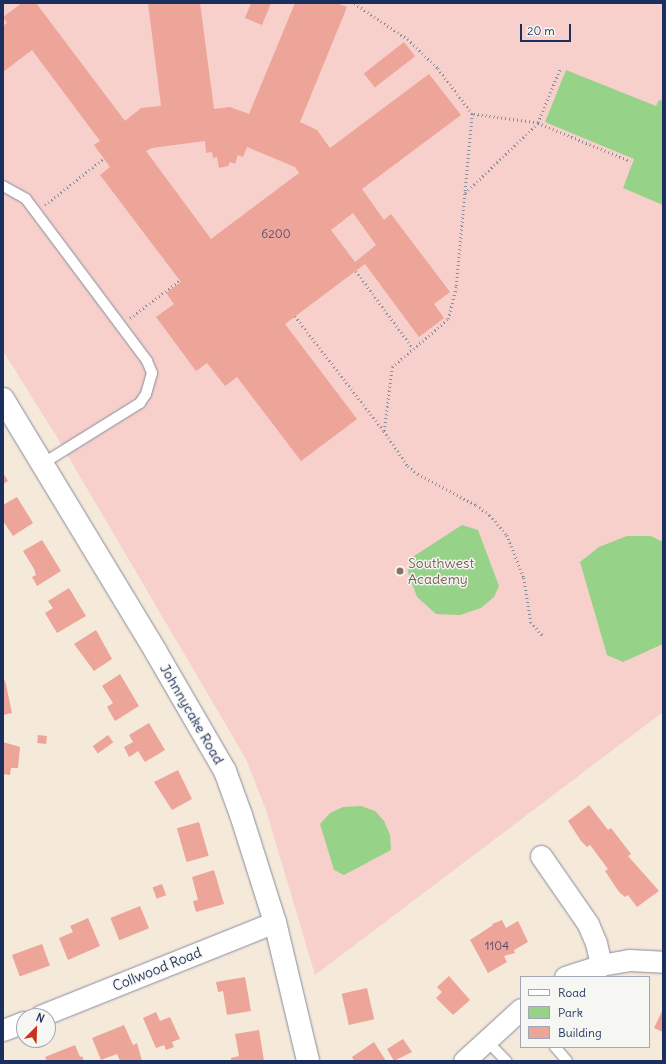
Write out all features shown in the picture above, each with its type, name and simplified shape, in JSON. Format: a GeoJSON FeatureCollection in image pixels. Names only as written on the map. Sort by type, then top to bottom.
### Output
{"type":"FeatureCollection","features":[{"type":"Feature","properties":{"kind":"main road","name":"Johnnycake Road"},"geometry":{"type":"LineString","coordinates":[[3,399],[187,703],[225,771],[241,814],[275,922],[308,1061]]}},
{"type":"Feature","properties":{"kind":"street"},"geometry":{"type":"LineString","coordinates":[[541,856],[588,924],[596,942],[601,965]]}},
{"type":"Feature","properties":{"kind":"street","name":"Collwood Road"},"geometry":{"type":"LineString","coordinates":[[56,1010],[275,922]]}},
{"type":"Feature","properties":{"kind":"street"},"geometry":{"type":"LineString","coordinates":[[568,976],[601,965],[629,960],[663,962]]}},
{"type":"Feature","properties":{"kind":"street"},"geometry":{"type":"LineString","coordinates":[[464,1061],[520,1010]]}},
{"type":"Feature","properties":{"kind":"street"},"geometry":{"type":"LineString","coordinates":[[3,1030],[16,1025]]}},
{"type":"Feature","properties":{"kind":"lane"},"geometry":{"type":"LineString","coordinates":[[3,186],[26,199],[147,361],[152,373],[146,394],[140,403],[42,464]]}},
{"type":"Feature","properties":{"kind":"lane"},"geometry":{"type":"LineString","coordinates":[[487,1041],[506,1061]]}},
{"type":"Feature","properties":{"kind":"lane"},"geometry":{"type":"LineString","coordinates":[[556,1048],[567,1061]]}},
{"type":"Feature","properties":{"kind":"path"},"geometry":{"type":"LineString","coordinates":[[353,3],[408,40],[437,68],[472,114],[456,286],[448,319],[392,367],[384,431]]}},
{"type":"Feature","properties":{"kind":"path"},"geometry":{"type":"LineString","coordinates":[[464,193],[538,123],[560,70]]}},
{"type":"Feature","properties":{"kind":"path"},"geometry":{"type":"LineString","coordinates":[[472,114],[538,123],[630,161]]}},
{"type":"Feature","properties":{"kind":"path"},"geometry":{"type":"LineString","coordinates":[[36,212],[104,158]]}},
{"type":"Feature","properties":{"kind":"path"},"geometry":{"type":"LineString","coordinates":[[356,271],[413,348]]}},
{"type":"Feature","properties":{"kind":"path"},"geometry":{"type":"LineString","coordinates":[[120,326],[180,280]]}},
{"type":"Feature","properties":{"kind":"path"},"geometry":{"type":"LineString","coordinates":[[296,316],[413,470],[476,505],[490,515],[507,535],[524,578],[531,622],[544,637]]}},
{"type":"Feature","properties":{"kind":"shaded area","name":"Southwest Academy"},"geometry":{"type":"Polygon","coordinates":[[[3,3],[663,3],[663,712],[315,975],[266,810],[246,759],[55,434],[3,351],[3,3]]]}},
{"type":"Feature","properties":{"kind":"green space"},"geometry":{"type":"Polygon","coordinates":[[[566,70],[656,106],[659,100],[663,101],[663,205],[623,188],[634,159],[545,122],[566,70]]]}},
{"type":"Feature","properties":{"kind":"green space"},"geometry":{"type":"Polygon","coordinates":[[[462,525],[478,530],[499,586],[494,597],[481,608],[460,615],[436,614],[417,597],[408,572],[411,558],[462,525]]]}},
{"type":"Feature","properties":{"kind":"green space"},"geometry":{"type":"Polygon","coordinates":[[[627,536],[651,536],[663,542],[663,644],[623,662],[607,655],[580,562],[599,547],[627,536]]]}},
{"type":"Feature","properties":{"kind":"green space"},"geometry":{"type":"Polygon","coordinates":[[[361,806],[375,811],[384,821],[390,835],[391,850],[344,875],[334,870],[320,824],[330,813],[343,807],[361,806]]]}},
{"type":"Feature","properties":{"kind":"building"},"geometry":{"type":"Polygon","coordinates":[[[22,3],[36,3],[125,121],[141,108],[161,106],[148,3],[200,3],[214,109],[230,107],[249,114],[295,3],[336,3],[347,7],[300,122],[317,130],[330,148],[429,74],[461,115],[362,189],[384,220],[391,214],[450,292],[434,304],[444,318],[419,337],[365,264],[285,324],[357,419],[301,461],[237,377],[225,386],[207,363],[196,371],[156,317],[174,304],[166,293],[181,282],[100,175],[110,167],[94,145],[100,141],[32,50],[3,72],[3,26],[7,23],[3,17],[22,3]],[[205,141],[152,148],[146,151],[211,239],[299,173],[295,167],[247,147],[243,157],[238,155],[235,164],[230,162],[228,166],[219,168],[217,157],[213,158],[212,152],[206,153],[205,141]],[[353,213],[331,230],[355,262],[376,245],[353,213]]]}},
{"type":"Feature","properties":{"kind":"building"},"geometry":{"type":"Polygon","coordinates":[[[251,3],[271,3],[262,25],[245,18],[251,3]]]}},
{"type":"Feature","properties":{"kind":"building"},"geometry":{"type":"Polygon","coordinates":[[[404,42],[415,56],[375,88],[364,73],[404,42]]]}},
{"type":"Feature","properties":{"kind":"building"},"geometry":{"type":"Polygon","coordinates":[[[3,473],[8,481],[3,484],[3,473]]]}},
{"type":"Feature","properties":{"kind":"building"},"geometry":{"type":"Polygon","coordinates":[[[17,497],[33,523],[13,536],[3,521],[3,505],[17,497]]]}},
{"type":"Feature","properties":{"kind":"building"},"geometry":{"type":"Polygon","coordinates":[[[42,540],[61,571],[37,586],[32,577],[36,575],[34,569],[23,551],[42,540]]]}},
{"type":"Feature","properties":{"kind":"building"},"geometry":{"type":"Polygon","coordinates":[[[69,588],[86,616],[57,633],[45,613],[53,608],[48,601],[69,588]]]}},
{"type":"Feature","properties":{"kind":"building"},"geometry":{"type":"Polygon","coordinates":[[[96,630],[112,659],[94,671],[74,644],[96,630]]]}},
{"type":"Feature","properties":{"kind":"building"},"geometry":{"type":"Polygon","coordinates":[[[120,674],[139,706],[115,721],[107,707],[113,703],[102,686],[120,674]]]}},
{"type":"Feature","properties":{"kind":"building"},"geometry":{"type":"Polygon","coordinates":[[[5,680],[12,713],[3,715],[3,681],[5,680]]]}},
{"type":"Feature","properties":{"kind":"building"},"geometry":{"type":"Polygon","coordinates":[[[149,723],[165,750],[145,762],[138,751],[129,757],[124,747],[133,742],[129,735],[149,723]]]}},
{"type":"Feature","properties":{"kind":"building"},"geometry":{"type":"Polygon","coordinates":[[[38,735],[47,736],[46,744],[37,743],[38,735]]]}},
{"type":"Feature","properties":{"kind":"building"},"geometry":{"type":"Polygon","coordinates":[[[108,735],[113,742],[98,753],[93,746],[108,735]]]}},
{"type":"Feature","properties":{"kind":"building"},"geometry":{"type":"Polygon","coordinates":[[[3,742],[20,747],[18,768],[11,768],[10,775],[3,774],[3,742]]]}},
{"type":"Feature","properties":{"kind":"building"},"geometry":{"type":"Polygon","coordinates":[[[178,770],[192,799],[172,810],[154,782],[178,770]]]}},
{"type":"Feature","properties":{"kind":"building"},"geometry":{"type":"Polygon","coordinates":[[[589,805],[608,830],[611,828],[631,854],[628,856],[659,891],[637,907],[628,895],[625,897],[619,892],[605,871],[608,869],[590,845],[587,847],[581,841],[568,821],[589,805]]]}},
{"type":"Feature","properties":{"kind":"building"},"geometry":{"type":"Polygon","coordinates":[[[199,822],[209,856],[187,862],[177,828],[199,822]]]}},
{"type":"Feature","properties":{"kind":"building"},"geometry":{"type":"Polygon","coordinates":[[[214,870],[224,904],[196,912],[193,901],[198,900],[192,877],[214,870]]]}},
{"type":"Feature","properties":{"kind":"building"},"geometry":{"type":"Polygon","coordinates":[[[162,884],[166,895],[157,899],[153,887],[162,884]]]}},
{"type":"Feature","properties":{"kind":"building"},"geometry":{"type":"Polygon","coordinates":[[[140,906],[149,928],[119,940],[110,918],[140,906]]]}},
{"type":"Feature","properties":{"kind":"building"},"geometry":{"type":"Polygon","coordinates":[[[88,918],[100,946],[68,960],[59,938],[73,932],[70,926],[88,918]]]}},
{"type":"Feature","properties":{"kind":"building"},"geometry":{"type":"Polygon","coordinates":[[[502,920],[506,928],[518,921],[528,942],[514,950],[515,953],[504,956],[507,962],[488,973],[470,940],[493,925],[492,924],[502,920]]]}},
{"type":"Feature","properties":{"kind":"building"},"geometry":{"type":"Polygon","coordinates":[[[42,944],[50,966],[20,977],[12,955],[42,944]]]}},
{"type":"Feature","properties":{"kind":"building"},"geometry":{"type":"Polygon","coordinates":[[[449,976],[470,1000],[453,1015],[436,998],[442,992],[437,987],[449,976]]]}},
{"type":"Feature","properties":{"kind":"building"},"geometry":{"type":"Polygon","coordinates":[[[245,977],[251,1011],[227,1015],[223,991],[218,992],[216,982],[245,977]]]}},
{"type":"Feature","properties":{"kind":"building"},"geometry":{"type":"Polygon","coordinates":[[[367,988],[374,1019],[349,1025],[342,994],[367,988]]]}},
{"type":"Feature","properties":{"kind":"building"},"geometry":{"type":"Polygon","coordinates":[[[663,1009],[663,1032],[654,1028],[663,1009]]]}},
{"type":"Feature","properties":{"kind":"building"},"geometry":{"type":"Polygon","coordinates":[[[156,1012],[160,1021],[170,1017],[180,1039],[172,1042],[174,1047],[166,1050],[164,1045],[156,1048],[143,1018],[156,1012]]]}},
{"type":"Feature","properties":{"kind":"building"},"geometry":{"type":"Polygon","coordinates":[[[124,1025],[133,1045],[137,1043],[142,1061],[120,1061],[117,1054],[101,1060],[92,1038],[124,1025]]]}},
{"type":"Feature","properties":{"kind":"building"},"geometry":{"type":"Polygon","coordinates":[[[259,1030],[264,1061],[231,1061],[231,1058],[239,1056],[235,1034],[259,1030]]]}},
{"type":"Feature","properties":{"kind":"building"},"geometry":{"type":"Polygon","coordinates":[[[403,1039],[412,1052],[394,1061],[387,1049],[403,1039]]]}},
{"type":"Feature","properties":{"kind":"building"},"geometry":{"type":"Polygon","coordinates":[[[374,1042],[386,1061],[354,1061],[352,1057],[374,1042]]]}},
{"type":"Feature","properties":{"kind":"building"},"geometry":{"type":"Polygon","coordinates":[[[75,1045],[80,1057],[82,1056],[84,1061],[47,1061],[45,1057],[75,1045]]]}},
{"type":"Feature","properties":{"kind":"place","name":"Southwest Academy"},"geometry":{"type":"Point","coordinates":[400,571]}}]}
